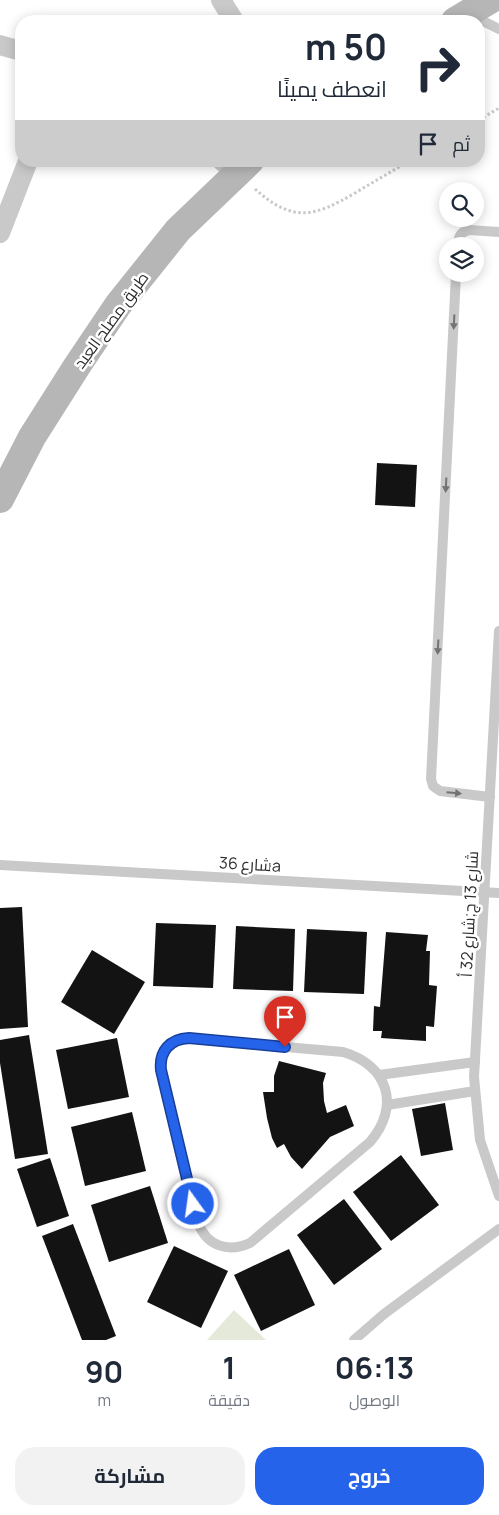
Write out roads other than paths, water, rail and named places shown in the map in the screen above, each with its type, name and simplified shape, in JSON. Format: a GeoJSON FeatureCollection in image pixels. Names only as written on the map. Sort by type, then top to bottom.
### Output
{"type":"FeatureCollection","features":[{"type":"Feature","properties":{"kind":"street"},"geometry":{"type":"LineString","coordinates":[[221,0],[230,15]]}},
{"type":"Feature","properties":{"kind":"street"},"geometry":{"type":"LineString","coordinates":[[0,45],[15,49]]}},
{"type":"Feature","properties":{"kind":"street"},"geometry":{"type":"LineString","coordinates":[[0,233],[26,167]]}},
{"type":"Feature","properties":{"kind":"street","name":"طريق مصلح العيد"},"geometry":{"type":"LineString","coordinates":[[0,499],[32,437],[76,366],[118,305],[178,230],[234,167]]}},
{"type":"Feature","properties":{"kind":"lane"},"geometry":{"type":"LineString","coordinates":[[485,20],[499,28]]}},
{"type":"Feature","properties":{"kind":"lane"},"geometry":{"type":"LineString","coordinates":[[459,237],[469,230],[499,232]]}},
{"type":"Feature","properties":{"kind":"lane"},"geometry":{"type":"LineString","coordinates":[[456,282],[431,779],[434,786],[440,791],[490,797]]}},
{"type":"Feature","properties":{"kind":"lane","name":"شارع 13 ج;شارع 32 أ"},"geometry":{"type":"LineString","coordinates":[[499,631],[475,1062],[475,1091],[480,1140],[499,1196]]}},
{"type":"Feature","properties":{"kind":"lane","name":"شارع 36a"},"geometry":{"type":"LineString","coordinates":[[0,865],[499,893]]}},
{"type":"Feature","properties":{"kind":"lane"},"geometry":{"type":"LineString","coordinates":[[189,1038],[343,1052],[357,1056],[369,1064],[379,1075],[385,1090],[387,1105],[384,1120],[370,1142],[250,1243],[233,1248],[223,1248],[201,1232],[161,1070],[162,1056],[169,1044],[175,1040],[189,1038]]}},
{"type":"Feature","properties":{"kind":"lane"},"geometry":{"type":"LineString","coordinates":[[379,1075],[475,1062]]}},
{"type":"Feature","properties":{"kind":"lane"},"geometry":{"type":"LineString","coordinates":[[387,1105],[475,1091]]}},
{"type":"Feature","properties":{"kind":"lane"},"geometry":{"type":"LineString","coordinates":[[354,1340],[384,1314],[499,1229]]}}]}
